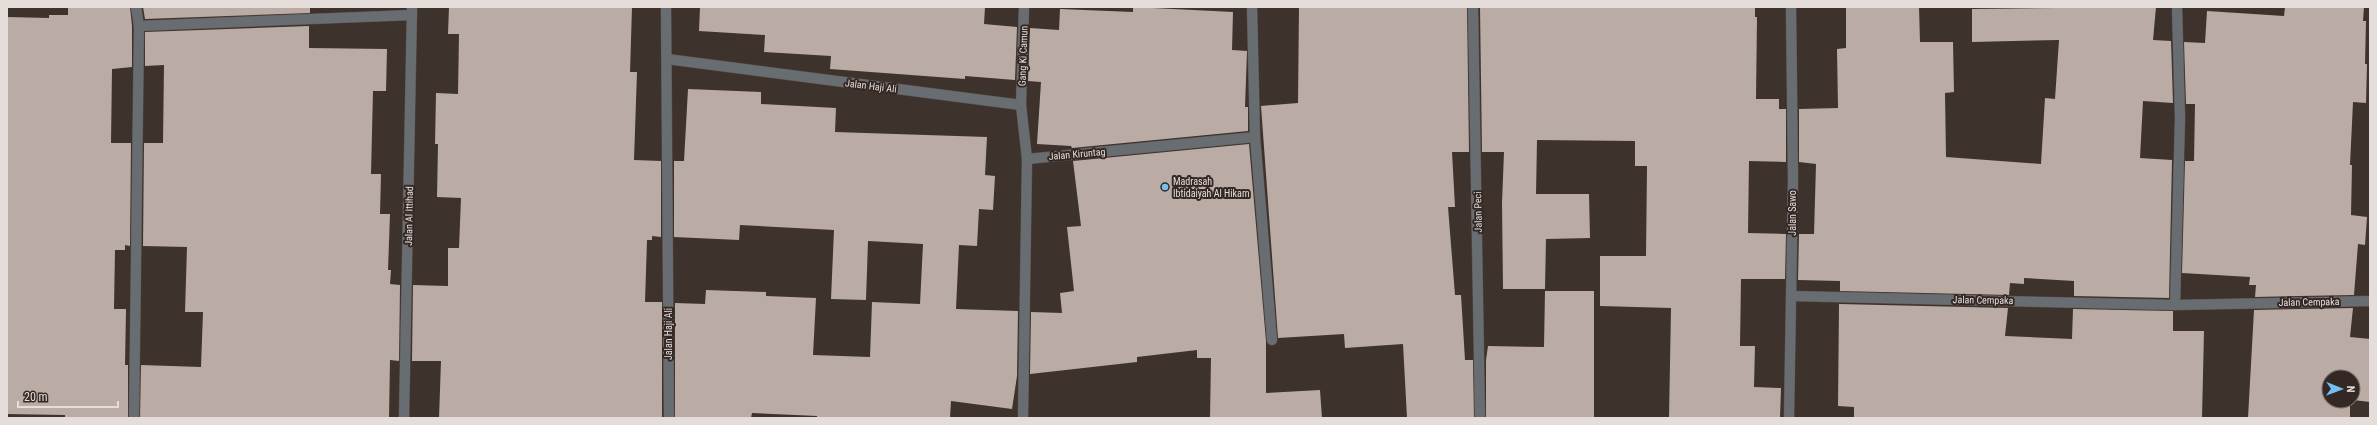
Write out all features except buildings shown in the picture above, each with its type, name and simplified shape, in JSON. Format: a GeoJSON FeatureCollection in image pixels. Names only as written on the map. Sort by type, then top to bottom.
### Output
{"type":"FeatureCollection","features":[{"type":"Feature","properties":{"kind":"street"},"geometry":{"type":"LineString","coordinates":[[134,418],[139,26],[136,7]]}},
{"type":"Feature","properties":{"kind":"street","name":"Jalan Haji Ali"},"geometry":{"type":"LineString","coordinates":[[666,7],[669,418]]}},
{"type":"Feature","properties":{"kind":"street","name":"Gang Ki Camun"},"geometry":{"type":"LineString","coordinates":[[1022,106],[1024,7]]}},
{"type":"Feature","properties":{"kind":"street"},"geometry":{"type":"LineString","coordinates":[[1252,7],[1255,137],[1272,340]]}},
{"type":"Feature","properties":{"kind":"street","name":"Jalan Peci"},"geometry":{"type":"LineString","coordinates":[[1473,7],[1480,418]]}},
{"type":"Feature","properties":{"kind":"street","name":"Jalan Sawo"},"geometry":{"type":"LineString","coordinates":[[1789,418],[1792,296],[1791,7]]}},
{"type":"Feature","properties":{"kind":"street"},"geometry":{"type":"LineString","coordinates":[[2175,305],[2180,118],[2177,7]]}},
{"type":"Feature","properties":{"kind":"street","name":"Jalan Al Ittihad"},"geometry":{"type":"LineString","coordinates":[[139,26],[412,11],[404,418]]}},
{"type":"Feature","properties":{"kind":"street","name":"Jalan Haji Ali"},"geometry":{"type":"LineString","coordinates":[[667,59],[1022,106]]}},
{"type":"Feature","properties":{"kind":"street"},"geometry":{"type":"LineString","coordinates":[[1022,106],[1027,158],[1023,418]]}},
{"type":"Feature","properties":{"kind":"street","name":"Jalan Kiruntag"},"geometry":{"type":"LineString","coordinates":[[1027,158],[1255,137]]}},
{"type":"Feature","properties":{"kind":"street","name":"Jalan Cempaka"},"geometry":{"type":"LineString","coordinates":[[1792,296],[2175,305],[2370,301]]}},
{"type":"Feature","properties":{"kind":"place","name":"Madrasah Ibtidaiyah Al Hikam"},"geometry":{"type":"Point","coordinates":[1165,187]}}]}
